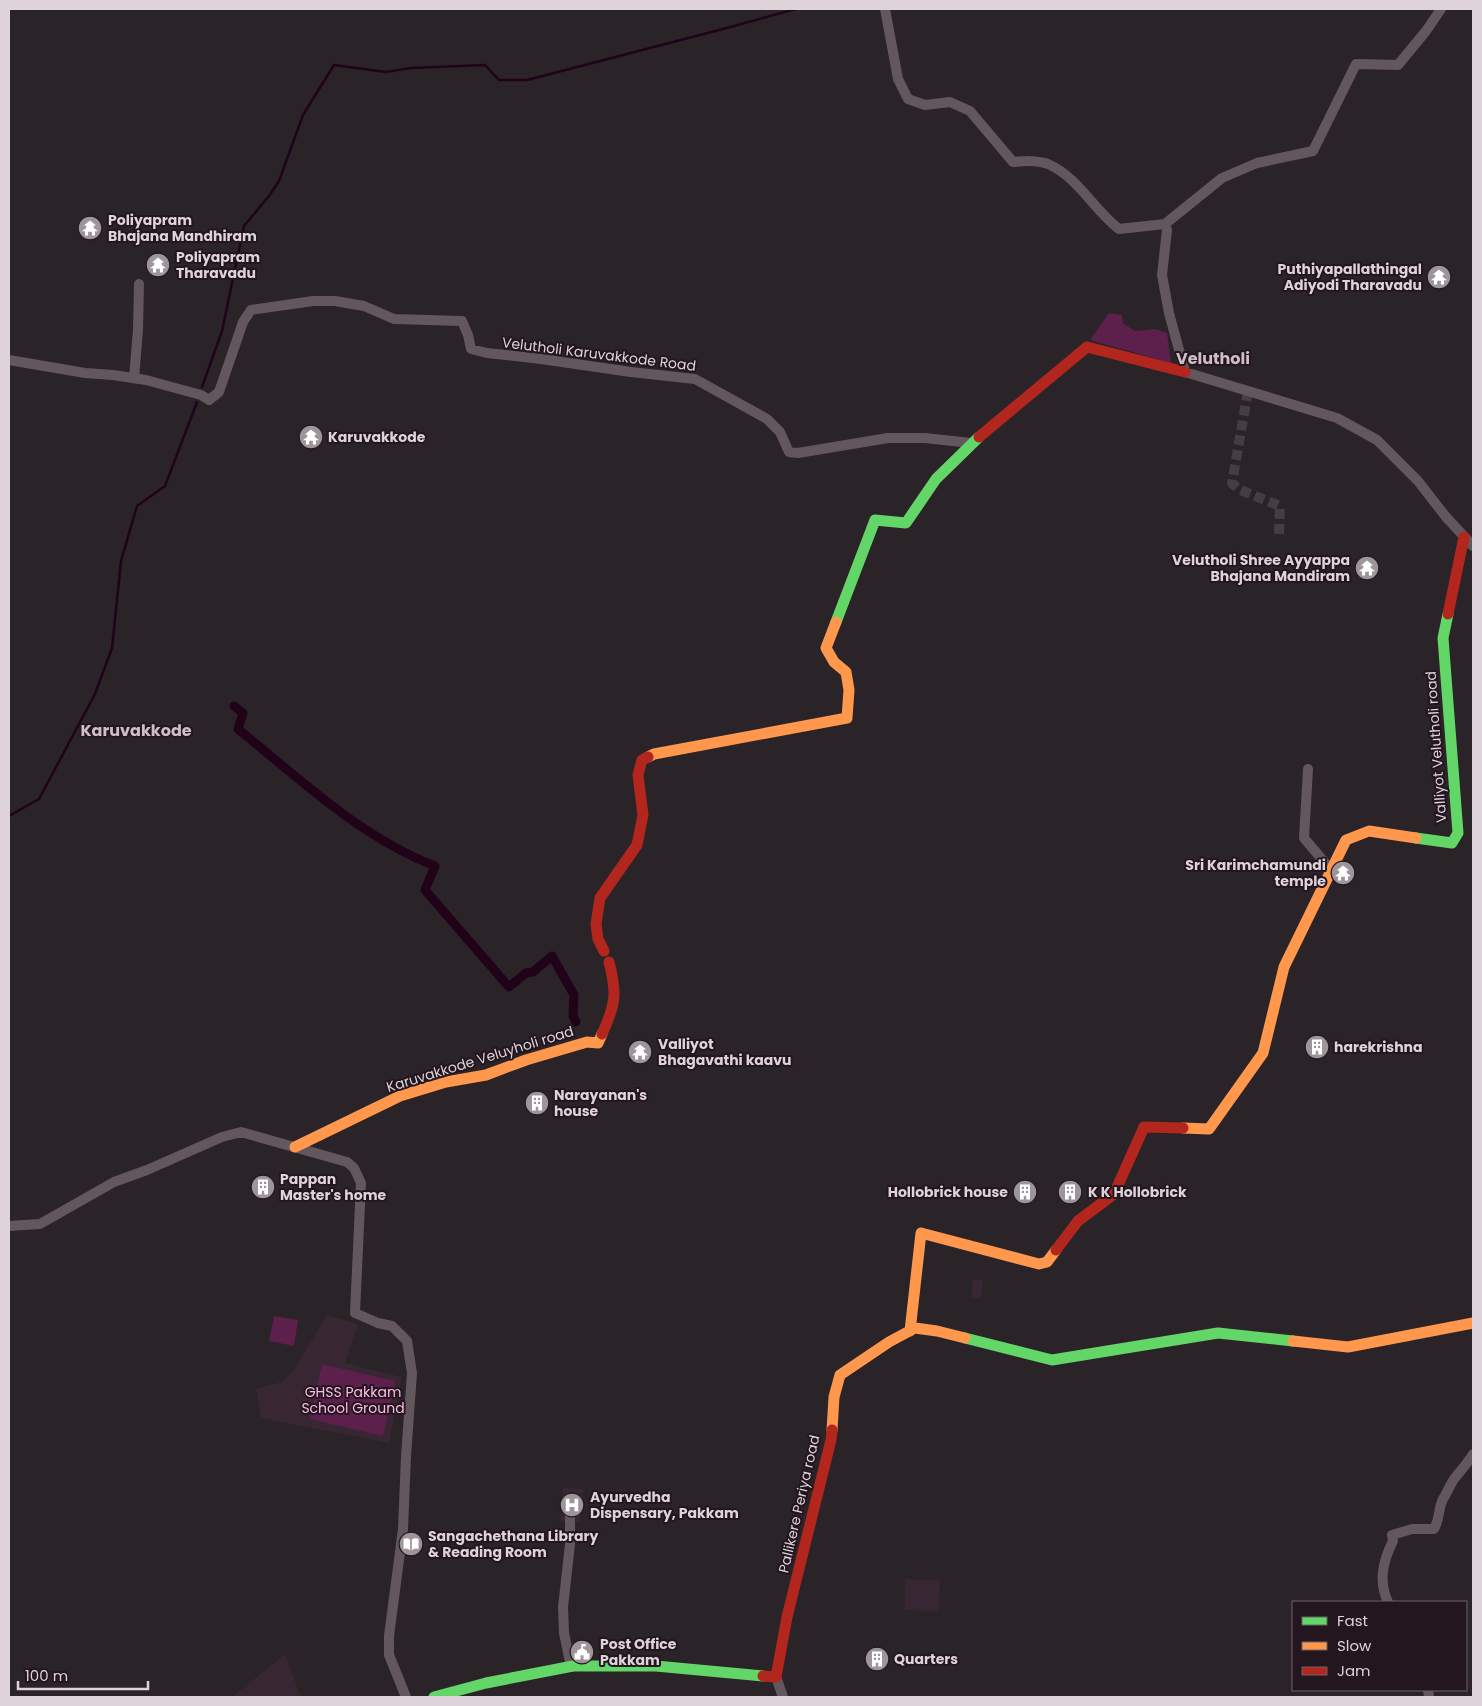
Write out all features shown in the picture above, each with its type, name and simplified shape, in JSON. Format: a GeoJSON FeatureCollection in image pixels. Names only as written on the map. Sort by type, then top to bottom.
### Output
{"type":"FeatureCollection","features":[{"type":"Feature","properties":{"kind":"street"},"geometry":{"type":"LineString","coordinates":[[886,9],[898,79],[908,99],[925,105],[950,102],[970,111],[1013,162],[1032,161],[1048,164],[1068,178],[1119,229],[1165,224],[1222,178],[1257,163],[1313,151],[1356,64],[1398,64],[1441,9]]}},
{"type":"Feature","properties":{"kind":"street"},"geometry":{"type":"LineString","coordinates":[[1165,224],[1168,230],[1162,275],[1169,313],[1185,372]]}},
{"type":"Feature","properties":{"kind":"street"},"geometry":{"type":"LineString","coordinates":[[9,360],[85,373],[134,378],[139,284]]}},
{"type":"Feature","properties":{"kind":"street","name":"Velutholi Karuvakkode Road"},"geometry":{"type":"LineString","coordinates":[[134,378],[201,395],[209,400],[219,392],[242,322],[252,310],[297,303],[335,301],[364,306],[394,319],[462,321],[471,349],[487,354],[695,379],[767,418],[780,432],[788,452],[798,453],[888,438],[925,438],[971,443]]}},
{"type":"Feature","properties":{"kind":"street"},"geometry":{"type":"LineString","coordinates":[[604,951],[598,939],[596,924],[600,898],[637,845],[643,815],[638,775],[642,760],[654,754],[847,718],[849,690],[846,672],[834,662],[826,648],[875,520],[906,523],[936,479],[971,443],[1087,347],[1185,372],[1337,418],[1377,440],[1418,481],[1473,546]]}},
{"type":"Feature","properties":{"kind":"street","name":"Valliyot Velutholi road"},"geometry":{"type":"LineString","coordinates":[[910,1331],[921,1233],[1039,1264],[1047,1262],[1078,1221],[1114,1194],[1144,1127],[1209,1129],[1263,1053],[1284,967],[1346,840],[1369,831],[1452,842],[1458,833],[1443,638],[1464,537]]}},
{"type":"Feature","properties":{"kind":"street"},"geometry":{"type":"LineString","coordinates":[[1308,769],[1304,838],[1331,870]]}},
{"type":"Feature","properties":{"kind":"street","name":"Karuvakkode Veluyholi road"},"geometry":{"type":"LineString","coordinates":[[295,1147],[400,1096],[446,1082],[486,1075],[526,1060],[587,1042],[598,1043],[610,1016],[614,1000],[615,986],[609,962]]}},
{"type":"Feature","properties":{"kind":"street"},"geometry":{"type":"LineString","coordinates":[[9,1226],[40,1224],[114,1182],[147,1170],[222,1137],[241,1132],[347,1162],[354,1168],[361,1183],[355,1312],[378,1323],[392,1326],[407,1341],[412,1373],[403,1529],[389,1636],[389,1655],[406,1697]]}},
{"type":"Feature","properties":{"kind":"street","name":"Pallikere Periya road"},"geometry":{"type":"LineString","coordinates":[[776,1678],[787,1617],[831,1440],[834,1396],[840,1375],[889,1342],[915,1328],[1052,1360],[1218,1333],[1348,1347],[1473,1323]]}},
{"type":"Feature","properties":{"kind":"street"},"geometry":{"type":"LineString","coordinates":[[1388,1601],[1384,1593],[1382,1577],[1387,1550],[1393,1541],[1392,1535],[1412,1529],[1434,1529],[1438,1522],[1439,1507],[1454,1479],[1473,1454]]}},
{"type":"Feature","properties":{"kind":"street"},"geometry":{"type":"LineString","coordinates":[[570,1516],[564,1633],[571,1667]]}},
{"type":"Feature","properties":{"kind":"street"},"geometry":{"type":"LineString","coordinates":[[434,1697],[486,1683],[571,1667],[656,1666],[776,1678],[783,1697]]}},
{"type":"Feature","properties":{"kind":"shaded area"},"geometry":{"type":"Polygon","coordinates":[[[973,1279],[983,1280],[981,1298],[971,1297],[973,1279]]]}},
{"type":"Feature","properties":{"kind":"shaded area"},"geometry":{"type":"Polygon","coordinates":[[[327,1315],[358,1324],[345,1363],[402,1377],[389,1443],[261,1418],[256,1389],[281,1382],[293,1371],[327,1315]]]}},
{"type":"Feature","properties":{"kind":"shaded area","name":"Ayurvedha Dispensary, Pakkam"},"geometry":{"type":"Polygon","coordinates":[[[563,1487],[583,1489],[580,1523],[560,1521],[563,1487]]]}},
{"type":"Feature","properties":{"kind":"shaded area"},"geometry":{"type":"Polygon","coordinates":[[[905,1579],[940,1580],[939,1611],[905,1610],[905,1579]]]}},
{"type":"Feature","properties":{"kind":"shaded area"},"geometry":{"type":"Polygon","coordinates":[[[285,1654],[301,1697],[232,1697],[285,1654]]]}},
{"type":"Feature","properties":{"kind":"green space"},"geometry":{"type":"Polygon","coordinates":[[[1109,313],[1122,315],[1123,323],[1135,331],[1155,329],[1167,333],[1171,363],[1090,340],[1109,313]]]}},
{"type":"Feature","properties":{"kind":"green space"},"geometry":{"type":"Polygon","coordinates":[[[274,1316],[298,1320],[294,1346],[269,1341],[274,1316]]]}},
{"type":"Feature","properties":{"kind":"green space","name":"GHSS Pakkam School Ground"},"geometry":{"type":"Polygon","coordinates":[[[322,1364],[395,1381],[383,1436],[310,1419],[322,1364]]]}},
{"type":"Feature","properties":{"kind":"waterway"},"geometry":{"type":"LineString","coordinates":[[202,387],[222,331],[244,226],[279,181],[303,115],[334,65],[386,72],[411,68],[485,65],[499,80],[527,80],[796,9]]}},
{"type":"Feature","properties":{"kind":"waterway"},"geometry":{"type":"LineString","coordinates":[[9,816],[39,799],[95,694],[112,648],[121,561],[137,506],[165,486],[197,402]]}},
{"type":"Feature","properties":{"kind":"waterway"},"geometry":{"type":"LineString","coordinates":[[234,706],[243,713],[238,729],[308,787],[381,839],[435,866],[425,890],[509,987],[526,973],[533,972],[552,956],[574,995],[573,1016],[576,1022]]}},
{"type":"Feature","properties":{"kind":"tunnel"},"geometry":{"type":"LineString","coordinates":[[1248,391],[1232,483],[1238,489],[1280,506],[1279,536]]}},
{"type":"Feature","properties":{"kind":"traffic: fast"},"geometry":{"type":"LineString","coordinates":[[836,622],[875,520],[906,523],[936,479],[979,437]]}},
{"type":"Feature","properties":{"kind":"traffic: fast"},"geometry":{"type":"LineString","coordinates":[[1416,838],[1452,843],[1458,833],[1443,638],[1448,614]]}},
{"type":"Feature","properties":{"kind":"traffic: fast"},"geometry":{"type":"LineString","coordinates":[[965,1338],[1052,1360],[1218,1333],[1293,1341]]}},
{"type":"Feature","properties":{"kind":"traffic: fast"},"geometry":{"type":"LineString","coordinates":[[434,1697],[486,1683],[573,1666],[656,1666],[763,1676]]}},
{"type":"Feature","properties":{"kind":"traffic: slow"},"geometry":{"type":"LineString","coordinates":[[648,757],[654,754],[847,718],[849,690],[846,672],[834,662],[826,648],[836,622]]}},
{"type":"Feature","properties":{"kind":"traffic: slow"},"geometry":{"type":"LineString","coordinates":[[1183,1128],[1209,1129],[1263,1053],[1284,967],[1346,840],[1369,831],[1416,838]]}},
{"type":"Feature","properties":{"kind":"traffic: slow"},"geometry":{"type":"LineString","coordinates":[[295,1147],[400,1096],[446,1082],[486,1075],[526,1060],[587,1042],[598,1043],[602,1034]]}},
{"type":"Feature","properties":{"kind":"traffic: slow"},"geometry":{"type":"LineString","coordinates":[[910,1331],[921,1233],[1039,1264],[1047,1262],[1056,1250]]}},
{"type":"Feature","properties":{"kind":"traffic: slow"},"geometry":{"type":"LineString","coordinates":[[1293,1341],[1348,1347],[1473,1323]]}},
{"type":"Feature","properties":{"kind":"traffic: slow"},"geometry":{"type":"LineString","coordinates":[[832,1430],[834,1397],[840,1375],[889,1342],[915,1328],[965,1338]]}},
{"type":"Feature","properties":{"kind":"traffic: jam"},"geometry":{"type":"LineString","coordinates":[[979,437],[1087,347],[1185,372]]}},
{"type":"Feature","properties":{"kind":"traffic: jam"},"geometry":{"type":"LineString","coordinates":[[1448,614],[1464,537]]}},
{"type":"Feature","properties":{"kind":"traffic: jam"},"geometry":{"type":"LineString","coordinates":[[604,951],[598,939],[596,924],[600,898],[637,845],[643,815],[638,775],[642,760],[648,757]]}},
{"type":"Feature","properties":{"kind":"traffic: jam"},"geometry":{"type":"LineString","coordinates":[[602,1034],[614,998],[609,962]]}},
{"type":"Feature","properties":{"kind":"traffic: jam"},"geometry":{"type":"LineString","coordinates":[[1056,1250],[1078,1221],[1114,1194],[1144,1127],[1183,1128]]}},
{"type":"Feature","properties":{"kind":"traffic: jam"},"geometry":{"type":"LineString","coordinates":[[763,1676],[776,1677],[787,1617],[832,1430]]}},
{"type":"Feature","properties":{"kind":"place","name":"Poliyapram Bhajana Mandhiram"},"geometry":{"type":"Point","coordinates":[90,228]}},
{"type":"Feature","properties":{"kind":"place","name":"Poliyapram Tharavadu"},"geometry":{"type":"Point","coordinates":[158,265]}},
{"type":"Feature","properties":{"kind":"place","name":"Puthiyapallathingal Adiyodi Tharavadu"},"geometry":{"type":"Point","coordinates":[1439,277]}},
{"type":"Feature","properties":{"kind":"place","name":"Karuvakkode"},"geometry":{"type":"Point","coordinates":[311,437]}},
{"type":"Feature","properties":{"kind":"place","name":"Velutholi Shree Ayyappa Bhajana Mandiram"},"geometry":{"type":"Point","coordinates":[1367,568]}},
{"type":"Feature","properties":{"kind":"place","name":"Sri Karimchamundi temple"},"geometry":{"type":"Point","coordinates":[1343,873]}},
{"type":"Feature","properties":{"kind":"place","name":"harekrishna"},"geometry":{"type":"Point","coordinates":[1317,1047]}},
{"type":"Feature","properties":{"kind":"place","name":"Valliyot Bhagavathi kaavu"},"geometry":{"type":"Point","coordinates":[640,1052]}},
{"type":"Feature","properties":{"kind":"place","name":"Narayanan's house"},"geometry":{"type":"Point","coordinates":[537,1103]}},
{"type":"Feature","properties":{"kind":"place","name":"Pappan Master's home"},"geometry":{"type":"Point","coordinates":[263,1187]}},
{"type":"Feature","properties":{"kind":"place","name":"Hollobrick house"},"geometry":{"type":"Point","coordinates":[1025,1192]}},
{"type":"Feature","properties":{"kind":"place","name":"K K Hollobrick"},"geometry":{"type":"Point","coordinates":[1070,1192]}},
{"type":"Feature","properties":{"kind":"place","name":"Ayurvedha Dispensary, Pakkam"},"geometry":{"type":"Point","coordinates":[572,1505]}},
{"type":"Feature","properties":{"kind":"place","name":"Sangachethana Library & Reading Room"},"geometry":{"type":"Point","coordinates":[411,1544]}},
{"type":"Feature","properties":{"kind":"place","name":"Post Office Pakkam"},"geometry":{"type":"Point","coordinates":[582,1652]}},
{"type":"Feature","properties":{"kind":"place","name":"Quarters"},"geometry":{"type":"Point","coordinates":[877,1659]}},
{"type":"Feature","properties":{"kind":"district","name":"Velutholi"},"geometry":{"type":"Point","coordinates":[1213,358]}},
{"type":"Feature","properties":{"kind":"district","name":"Karuvakkode"},"geometry":{"type":"Point","coordinates":[136,730]}}]}
